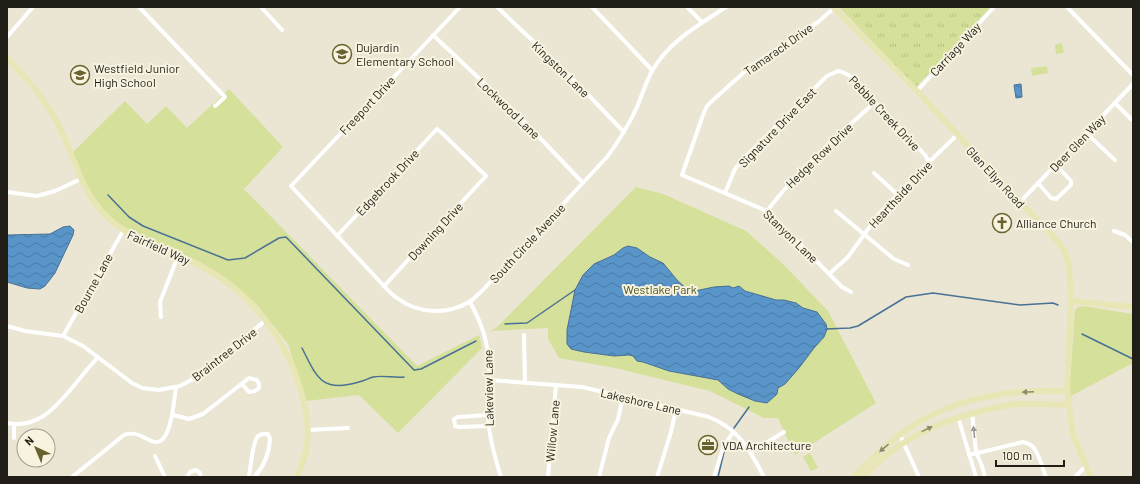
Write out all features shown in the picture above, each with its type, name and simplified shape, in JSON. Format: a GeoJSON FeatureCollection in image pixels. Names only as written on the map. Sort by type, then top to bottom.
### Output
{"type":"FeatureCollection","features":[{"type":"Feature","properties":{"kind":"street"},"geometry":{"type":"LineString","coordinates":[[7,37],[33,7]]}},
{"type":"Feature","properties":{"kind":"street"},"geometry":{"type":"LineString","coordinates":[[139,7],[225,97],[215,106]]}},
{"type":"Feature","properties":{"kind":"street"},"geometry":{"type":"LineString","coordinates":[[261,7],[282,30]]}},
{"type":"Feature","properties":{"kind":"street","name":"Freeport Drive"},"geometry":{"type":"LineString","coordinates":[[290,186],[460,7]]}},
{"type":"Feature","properties":{"kind":"street","name":"Kingston Lane"},"geometry":{"type":"LineString","coordinates":[[497,7],[570,76],[624,132]]}},
{"type":"Feature","properties":{"kind":"street"},"geometry":{"type":"LineString","coordinates":[[592,7],[652,70]]}},
{"type":"Feature","properties":{"kind":"street"},"geometry":{"type":"LineString","coordinates":[[687,7],[702,22]]}},
{"type":"Feature","properties":{"kind":"street","name":"South Circle Avenue"},"geometry":{"type":"LineString","coordinates":[[290,186],[398,299],[419,309],[433,312],[446,310],[470,302],[607,157],[624,132],[635,111],[652,70],[673,44],[685,33],[726,7]]}},
{"type":"Feature","properties":{"kind":"street","name":"Carriage Way"},"geometry":{"type":"LineString","coordinates":[[917,91],[994,7]]}},
{"type":"Feature","properties":{"kind":"street"},"geometry":{"type":"LineString","coordinates":[[1067,7],[1133,76]]}},
{"type":"Feature","properties":{"kind":"street","name":"Glen Ellyn Road"},"geometry":{"type":"LineString","coordinates":[[833,8],[917,91],[1054,237],[1064,250],[1069,264],[1071,301],[1067,391],[1073,435],[1091,477]]}},
{"type":"Feature","properties":{"kind":"street","name":"Tamarack Drive"},"geometry":{"type":"LineString","coordinates":[[682,175],[702,115],[707,106],[751,66],[818,22],[833,8]]}},
{"type":"Feature","properties":{"kind":"street","name":"Lockwood Lane"},"geometry":{"type":"LineString","coordinates":[[433,35],[519,116],[583,183]]}},
{"type":"Feature","properties":{"kind":"street","name":"Fairfield Way"},"geometry":{"type":"LineString","coordinates":[[7,58],[50,108],[63,134],[81,179],[97,205],[123,231],[200,265],[228,283],[244,296],[266,320],[282,344],[296,376],[307,416],[308,430],[306,451],[297,477]]}},
{"type":"Feature","properties":{"kind":"street","name":"Pebble Creek Drive"},"geometry":{"type":"LineString","coordinates":[[838,71],[849,74],[874,103],[890,117],[925,155],[929,162]]}},
{"type":"Feature","properties":{"kind":"street","name":"Signature Drive East"},"geometry":{"type":"LineString","coordinates":[[725,193],[736,169],[743,159],[827,76],[838,71]]}},
{"type":"Feature","properties":{"kind":"street","name":"Deer Glen Way"},"geometry":{"type":"LineString","coordinates":[[1020,202],[1133,84]]}},
{"type":"Feature","properties":{"kind":"street","name":"Hedge Row Drive"},"geometry":{"type":"LineString","coordinates":[[767,211],[790,182],[838,135],[874,103]]}},
{"type":"Feature","properties":{"kind":"street"},"geometry":{"type":"LineString","coordinates":[[1115,103],[1130,119],[1133,119]]}},
{"type":"Feature","properties":{"kind":"street","name":"Edgebrook Drive"},"geometry":{"type":"LineString","coordinates":[[337,236],[437,129],[486,176]]}},
{"type":"Feature","properties":{"kind":"street"},"geometry":{"type":"LineString","coordinates":[[1086,133],[1115,160]]}},
{"type":"Feature","properties":{"kind":"street","name":"Hearthside Drive"},"geometry":{"type":"LineString","coordinates":[[829,274],[848,257],[879,214],[957,135]]}},
{"type":"Feature","properties":{"kind":"street"},"geometry":{"type":"LineString","coordinates":[[1038,183],[1051,198],[1056,199],[1071,185],[1070,181],[1056,165]]}},
{"type":"Feature","properties":{"kind":"street"},"geometry":{"type":"LineString","coordinates":[[874,173],[898,195]]}},
{"type":"Feature","properties":{"kind":"street","name":"Stanyon Lane"},"geometry":{"type":"LineString","coordinates":[[682,175],[767,211],[842,287],[851,292]]}},
{"type":"Feature","properties":{"kind":"street","name":"Downing Drive"},"geometry":{"type":"LineString","coordinates":[[384,286],[486,176]]}},
{"type":"Feature","properties":{"kind":"street"},"geometry":{"type":"LineString","coordinates":[[7,192],[37,196],[55,191],[81,179]]}},
{"type":"Feature","properties":{"kind":"street"},"geometry":{"type":"LineString","coordinates":[[836,211],[894,259],[908,265]]}},
{"type":"Feature","properties":{"kind":"street","name":"Bourne Lane"},"geometry":{"type":"LineString","coordinates":[[63,336],[123,231]]}},
{"type":"Feature","properties":{"kind":"street"},"geometry":{"type":"LineString","coordinates":[[1114,231],[1125,235],[1133,242]]}},
{"type":"Feature","properties":{"kind":"street"},"geometry":{"type":"LineString","coordinates":[[161,317],[160,302],[178,256]]}},
{"type":"Feature","properties":{"kind":"street"},"geometry":{"type":"LineString","coordinates":[[1071,301],[1133,307]]}},
{"type":"Feature","properties":{"kind":"street","name":"Lakeview Lane"},"geometry":{"type":"LineString","coordinates":[[470,302],[480,322],[487,342],[489,380],[487,415],[488,426],[501,477]]}},
{"type":"Feature","properties":{"kind":"street","name":"Braintree Drive"},"geometry":{"type":"LineString","coordinates":[[7,326],[25,331],[63,336],[82,346],[98,357],[128,381],[142,388],[159,390],[176,388],[195,378],[266,320]]}},
{"type":"Feature","properties":{"kind":"street"},"geometry":{"type":"LineString","coordinates":[[524,335],[525,382]]}},
{"type":"Feature","properties":{"kind":"street"},"geometry":{"type":"LineString","coordinates":[[7,423],[14,424],[36,420],[52,410],[98,357]]}},
{"type":"Feature","properties":{"kind":"street","name":"Lakeshore Lane"},"geometry":{"type":"LineString","coordinates":[[489,380],[582,388],[710,417],[728,427],[739,436],[751,452],[764,477]]}},
{"type":"Feature","properties":{"kind":"street"},"geometry":{"type":"LineString","coordinates":[[172,415],[189,419],[197,417],[206,412],[242,384]]}},
{"type":"Feature","properties":{"kind":"street","name":"Willow Lane"},"geometry":{"type":"LineString","coordinates":[[548,477],[556,385]]}},
{"type":"Feature","properties":{"kind":"street"},"geometry":{"type":"LineString","coordinates":[[72,477],[124,435],[129,433],[136,434],[154,442],[158,442],[169,428],[176,388]]}},
{"type":"Feature","properties":{"kind":"street"},"geometry":{"type":"LineString","coordinates":[[854,477],[882,449],[900,435],[926,418],[946,409],[979,398],[1010,393],[1067,391]]}},
{"type":"Feature","properties":{"kind":"street"},"geometry":{"type":"LineString","coordinates":[[599,477],[610,438],[618,419],[623,397]]}},
{"type":"Feature","properties":{"kind":"street"},"geometry":{"type":"LineString","coordinates":[[863,477],[873,466],[904,442],[938,424],[958,417],[1013,404],[1069,405]]}},
{"type":"Feature","properties":{"kind":"street"},"geometry":{"type":"LineString","coordinates":[[656,477],[670,437],[676,409]]}},
{"type":"Feature","properties":{"kind":"street"},"geometry":{"type":"LineString","coordinates":[[972,413],[976,452],[985,477]]}},
{"type":"Feature","properties":{"kind":"street"},"geometry":{"type":"LineString","coordinates":[[487,415],[458,417],[454,419],[454,422],[455,426],[458,427],[488,426]]}},
{"type":"Feature","properties":{"kind":"street"},"geometry":{"type":"LineString","coordinates":[[958,417],[976,477]]}},
{"type":"Feature","properties":{"kind":"street"},"geometry":{"type":"LineString","coordinates":[[14,424],[14,438]]}},
{"type":"Feature","properties":{"kind":"street"},"geometry":{"type":"LineString","coordinates":[[308,430],[348,428]]}},
{"type":"Feature","properties":{"kind":"street"},"geometry":{"type":"LineString","coordinates":[[714,477],[723,448],[733,432]]}},
{"type":"Feature","properties":{"kind":"street"},"geometry":{"type":"LineString","coordinates":[[751,452],[784,432]]}},
{"type":"Feature","properties":{"kind":"street"},"geometry":{"type":"LineString","coordinates":[[249,477],[256,440],[259,435],[265,434],[269,436],[270,439],[269,450],[263,465],[254,477]]}},
{"type":"Feature","properties":{"kind":"street"},"geometry":{"type":"LineString","coordinates":[[900,435],[919,477]]}},
{"type":"Feature","properties":{"kind":"street"},"geometry":{"type":"LineString","coordinates":[[969,455],[976,452],[1023,442],[1028,443],[1035,450],[1046,477]]}},
{"type":"Feature","properties":{"kind":"street"},"geometry":{"type":"LineString","coordinates":[[155,456],[165,477]]}},
{"type":"Feature","properties":{"kind":"street"},"geometry":{"type":"LineString","coordinates":[[1075,477],[1086,466]]}},
{"type":"Feature","properties":{"kind":"street"},"geometry":{"type":"LineString","coordinates":[[187,477],[190,472],[196,470],[200,473],[201,477]]}},
{"type":"Feature","properties":{"kind":"green space"},"geometry":{"type":"Polygon","coordinates":[[[839,7],[991,7],[916,87],[839,7]]]}},
{"type":"Feature","properties":{"kind":"green space"},"geometry":{"type":"Polygon","coordinates":[[[1062,43],[1064,53],[1056,54],[1055,45],[1062,43]]]}},
{"type":"Feature","properties":{"kind":"green space"},"geometry":{"type":"Polygon","coordinates":[[[1047,66],[1048,73],[1032,76],[1031,68],[1047,66]]]}},
{"type":"Feature","properties":{"kind":"green space"},"geometry":{"type":"Polygon","coordinates":[[[229,89],[283,147],[244,189],[417,366],[479,335],[482,348],[398,433],[359,395],[306,401],[288,344],[257,305],[225,278],[124,229],[100,207],[91,194],[72,153],[125,101],[147,124],[166,106],[187,128],[229,89]]]}},
{"type":"Feature","properties":{"kind":"green space","name":"Westlake Park"},"geometry":{"type":"Polygon","coordinates":[[[636,187],[663,194],[746,231],[784,265],[828,311],[876,403],[795,455],[778,418],[764,418],[710,391],[615,368],[559,358],[548,339],[548,328],[489,331],[496,328],[636,187]]]}},
{"type":"Feature","properties":{"kind":"green space"},"geometry":{"type":"Polygon","coordinates":[[[1083,306],[1133,314],[1133,363],[1069,397],[1075,310],[1078,307],[1083,306]]]}},
{"type":"Feature","properties":{"kind":"green space"},"geometry":{"type":"Polygon","coordinates":[[[810,453],[818,468],[811,471],[803,457],[810,453]]]}},
{"type":"Feature","properties":{"kind":"water"},"geometry":{"type":"Polygon","coordinates":[[[1021,84],[1022,97],[1016,98],[1014,85],[1021,84]]]}},
{"type":"Feature","properties":{"kind":"water"},"geometry":{"type":"Polygon","coordinates":[[[70,226],[74,230],[73,235],[55,273],[45,286],[40,289],[27,288],[7,282],[7,235],[50,234],[63,227],[70,226]]]}},
{"type":"Feature","properties":{"kind":"water"},"geometry":{"type":"Polygon","coordinates":[[[628,246],[637,248],[650,257],[663,263],[677,280],[690,292],[714,287],[729,286],[733,288],[739,286],[745,291],[776,300],[796,303],[803,308],[817,312],[826,324],[827,329],[824,337],[785,384],[778,388],[777,394],[767,403],[755,401],[738,394],[728,389],[718,380],[669,371],[637,361],[633,356],[614,356],[571,349],[567,344],[567,330],[575,290],[583,275],[594,264],[614,255],[628,246]]]}},
{"type":"Feature","properties":{"kind":"waterway"},"geometry":{"type":"LineString","coordinates":[[108,195],[129,217],[143,226],[228,260],[245,258],[279,238],[286,237],[414,370],[421,369],[476,341]]}},
{"type":"Feature","properties":{"kind":"waterway"},"geometry":{"type":"LineString","coordinates":[[505,324],[527,323],[575,290]]}},
{"type":"Feature","properties":{"kind":"waterway"},"geometry":{"type":"LineString","coordinates":[[826,329],[850,328],[858,326],[906,297],[933,293],[1020,305],[1053,303],[1058,305]]}},
{"type":"Feature","properties":{"kind":"waterway"},"geometry":{"type":"LineString","coordinates":[[1082,334],[1133,359]]}},
{"type":"Feature","properties":{"kind":"waterway"},"geometry":{"type":"LineString","coordinates":[[302,348],[317,375],[329,384],[337,386],[347,385],[377,376],[404,377]]}},
{"type":"Feature","properties":{"kind":"waterway"},"geometry":{"type":"LineString","coordinates":[[734,428],[749,407]]}},
{"type":"Feature","properties":{"kind":"waterway"},"geometry":{"type":"LineString","coordinates":[[718,477],[725,448]]}},
{"type":"Feature","properties":{"kind":"place","name":"Dujardin Elementary School"},"geometry":{"type":"Point","coordinates":[342,54]}},
{"type":"Feature","properties":{"kind":"place","name":"Westfield Junior High School"},"geometry":{"type":"Point","coordinates":[80,75]}},
{"type":"Feature","properties":{"kind":"place","name":"Alliance Church"},"geometry":{"type":"Point","coordinates":[1002,223]}},
{"type":"Feature","properties":{"kind":"place","name":"VDA Architecture"},"geometry":{"type":"Point","coordinates":[708,445]}}]}
